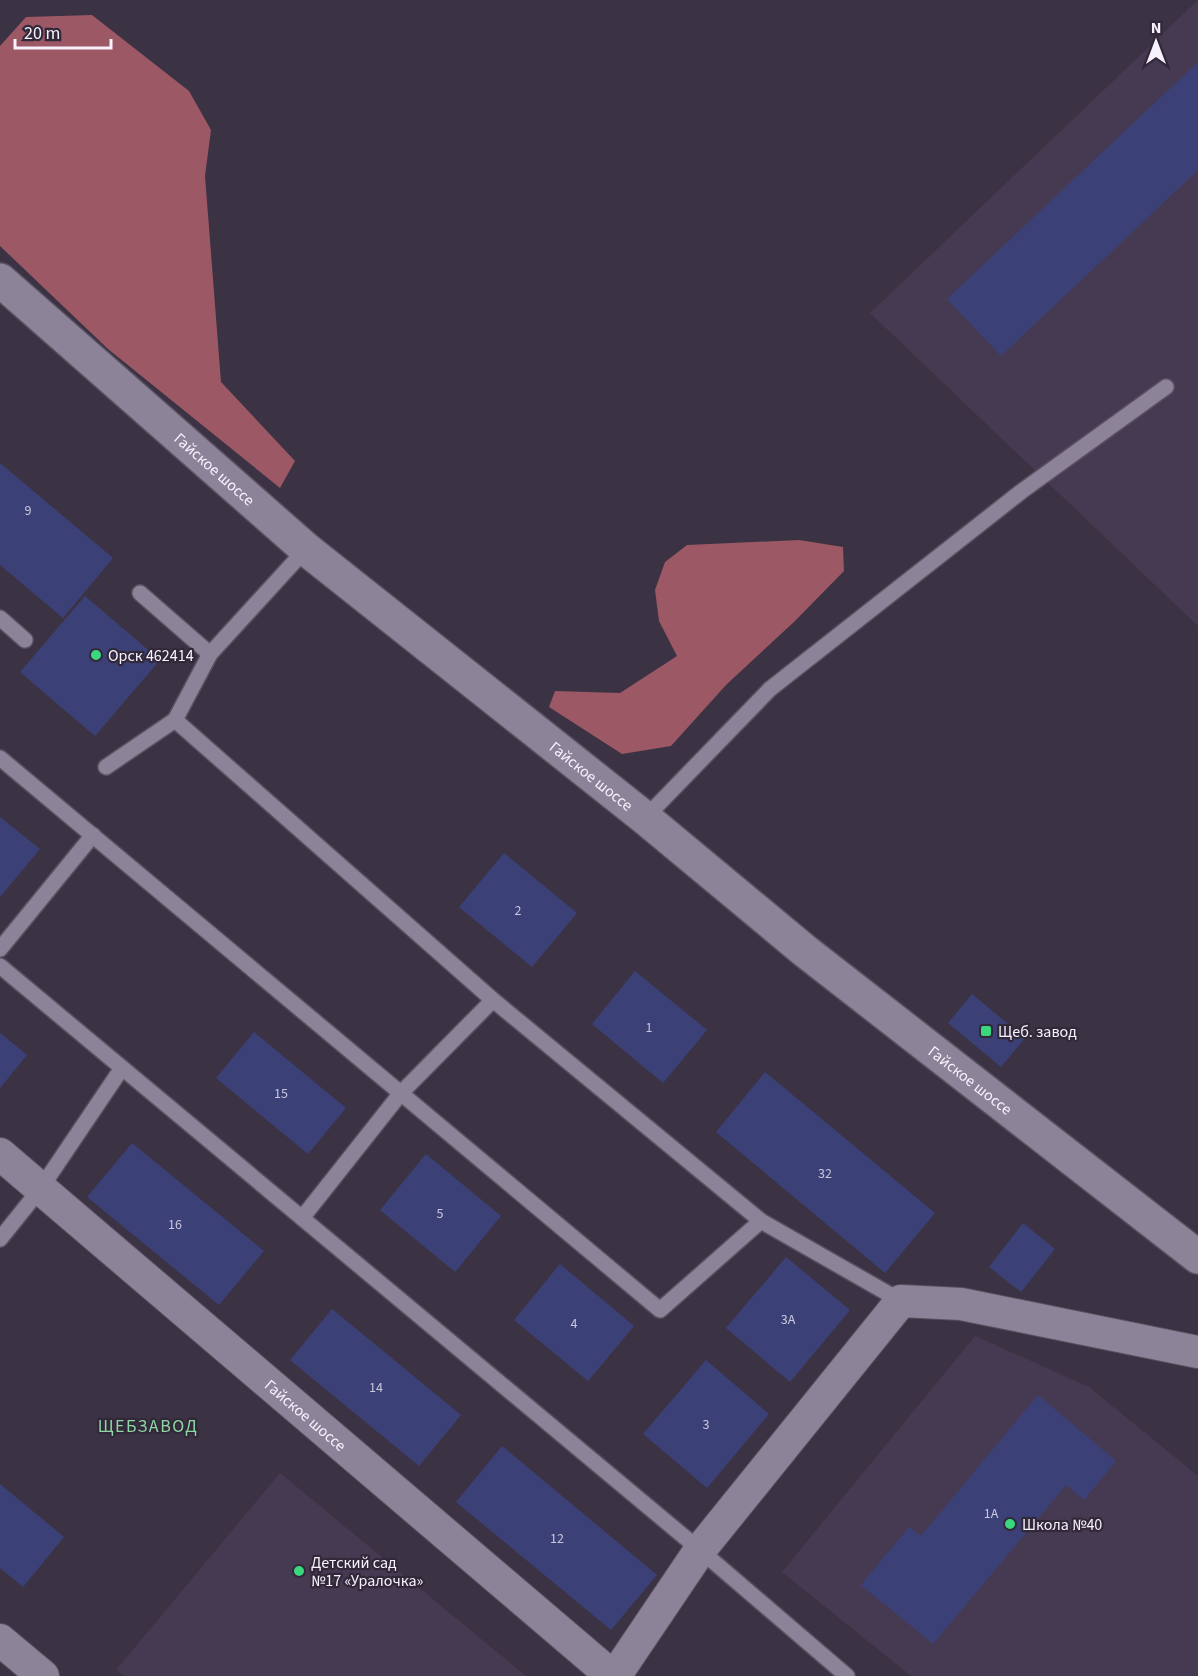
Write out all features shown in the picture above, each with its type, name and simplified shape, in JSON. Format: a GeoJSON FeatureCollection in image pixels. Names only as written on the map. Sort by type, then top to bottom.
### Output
{"type":"FeatureCollection","features":[{"type":"Feature","properties":{"kind":"main road","name":"Гайское шоссе"},"geometry":{"type":"LineString","coordinates":[[0,280],[306,549],[645,818],[805,951],[1198,1257]]}},
{"type":"Feature","properties":{"kind":"street","name":"Гайское шоссе"},"geometry":{"type":"LineString","coordinates":[[0,1154],[614,1676],[700,1550],[901,1301]]}},
{"type":"Feature","properties":{"kind":"street"},"geometry":{"type":"LineString","coordinates":[[901,1301],[961,1304],[1198,1352]]}},
{"type":"Feature","properties":{"kind":"street"},"geometry":{"type":"LineString","coordinates":[[1,1644],[42,1676]]}},
{"type":"Feature","properties":{"kind":"lane"},"geometry":{"type":"LineString","coordinates":[[645,818],[770,689],[1022,491],[1166,387]]}},
{"type":"Feature","properties":{"kind":"lane"},"geometry":{"type":"LineString","coordinates":[[106,767],[175,720],[210,654],[306,549]]}},
{"type":"Feature","properties":{"kind":"lane"},"geometry":{"type":"LineString","coordinates":[[140,593],[210,654]]}},
{"type":"Feature","properties":{"kind":"lane"},"geometry":{"type":"LineString","coordinates":[[0,618],[25,640]]}},
{"type":"Feature","properties":{"kind":"lane"},"geometry":{"type":"LineString","coordinates":[[175,720],[493,1000],[761,1221],[901,1301]]}},
{"type":"Feature","properties":{"kind":"lane"},"geometry":{"type":"LineString","coordinates":[[0,758],[660,1310],[761,1221]]}},
{"type":"Feature","properties":{"kind":"lane"},"geometry":{"type":"LineString","coordinates":[[0,949],[93,835]]}},
{"type":"Feature","properties":{"kind":"lane"},"geometry":{"type":"LineString","coordinates":[[0,966],[700,1550],[847,1676]]}},
{"type":"Feature","properties":{"kind":"lane"},"geometry":{"type":"LineString","coordinates":[[302,1218],[401,1093],[493,1000]]}},
{"type":"Feature","properties":{"kind":"lane"},"geometry":{"type":"LineString","coordinates":[[0,1239],[41,1188],[122,1068]]}},
{"type":"Feature","properties":{"kind":"shaded area"},"geometry":{"type":"Polygon","coordinates":[[[1198,0],[1198,626],[870,313],[1198,0]]]}},
{"type":"Feature","properties":{"kind":"shaded area"},"geometry":{"type":"Polygon","coordinates":[[[92,15],[189,91],[211,130],[205,176],[221,382],[295,461],[280,488],[108,349],[0,246],[0,46],[26,17],[92,15]]]}},
{"type":"Feature","properties":{"kind":"shaded area"},"geometry":{"type":"Polygon","coordinates":[[[799,540],[843,547],[844,571],[795,621],[726,685],[671,746],[622,754],[549,707],[555,691],[620,693],[677,656],[659,621],[655,590],[665,562],[687,545],[799,540]]]}},
{"type":"Feature","properties":{"kind":"shaded area","name":"Школа №40"},"geometry":{"type":"Polygon","coordinates":[[[975,1336],[1089,1387],[1198,1476],[1198,1676],[911,1676],[782,1572],[975,1336]]]}},
{"type":"Feature","properties":{"kind":"shaded area","name":"Детский сад №17 «Уралочка»"},"geometry":{"type":"Polygon","coordinates":[[[280,1473],[526,1676],[124,1676],[116,1670],[280,1473]]]}},
{"type":"Feature","properties":{"kind":"building"},"geometry":{"type":"Polygon","coordinates":[[[1198,62],[1198,170],[1001,356],[947,299],[1198,62]]]}},
{"type":"Feature","properties":{"kind":"building"},"geometry":{"type":"Polygon","coordinates":[[[0,463],[113,558],[63,618],[0,565],[0,463]]]}},
{"type":"Feature","properties":{"kind":"building"},"geometry":{"type":"Polygon","coordinates":[[[85,596],[160,660],[95,736],[20,672],[85,596]]]}},
{"type":"Feature","properties":{"kind":"building"},"geometry":{"type":"Polygon","coordinates":[[[0,817],[40,849],[0,897],[0,817]]]}},
{"type":"Feature","properties":{"kind":"building"},"geometry":{"type":"Polygon","coordinates":[[[504,853],[577,913],[532,967],[459,907],[504,853]]]}},
{"type":"Feature","properties":{"kind":"building"},"geometry":{"type":"Polygon","coordinates":[[[635,971],[707,1030],[663,1083],[592,1024],[635,971]]]}},
{"type":"Feature","properties":{"kind":"building","name":"Щеб. завод"},"geometry":{"type":"Polygon","coordinates":[[[972,994],[1025,1038],[1001,1067],[948,1023],[972,994]]]}},
{"type":"Feature","properties":{"kind":"building"},"geometry":{"type":"Polygon","coordinates":[[[254,1032],[346,1108],[308,1154],[216,1078],[254,1032]]]}},
{"type":"Feature","properties":{"kind":"building"},"geometry":{"type":"Polygon","coordinates":[[[0,1033],[27,1055],[0,1088],[0,1033]]]}},
{"type":"Feature","properties":{"kind":"building"},"geometry":{"type":"Polygon","coordinates":[[[765,1072],[935,1213],[885,1273],[716,1132],[765,1072]]]}},
{"type":"Feature","properties":{"kind":"building"},"geometry":{"type":"Polygon","coordinates":[[[132,1143],[264,1251],[219,1305],[87,1197],[132,1143]]]}},
{"type":"Feature","properties":{"kind":"building"},"geometry":{"type":"Polygon","coordinates":[[[426,1154],[501,1216],[455,1272],[380,1210],[426,1154]]]}},
{"type":"Feature","properties":{"kind":"building"},"geometry":{"type":"Polygon","coordinates":[[[1023,1223],[1055,1249],[1021,1292],[989,1267],[1023,1223]]]}},
{"type":"Feature","properties":{"kind":"building"},"geometry":{"type":"Polygon","coordinates":[[[786,1257],[850,1310],[790,1382],[726,1328],[786,1257]]]}},
{"type":"Feature","properties":{"kind":"building"},"geometry":{"type":"Polygon","coordinates":[[[560,1264],[634,1326],[588,1381],[514,1320],[560,1264]]]}},
{"type":"Feature","properties":{"kind":"building"},"geometry":{"type":"Polygon","coordinates":[[[332,1309],[461,1415],[419,1466],[290,1360],[332,1309]]]}},
{"type":"Feature","properties":{"kind":"building"},"geometry":{"type":"Polygon","coordinates":[[[706,1360],[769,1414],[707,1488],[643,1434],[706,1360]]]}},
{"type":"Feature","properties":{"kind":"building"},"geometry":{"type":"Polygon","coordinates":[[[1038,1395],[1116,1461],[1084,1500],[1066,1485],[933,1644],[861,1585],[909,1527],[921,1536],[1038,1395]]]}},
{"type":"Feature","properties":{"kind":"building"},"geometry":{"type":"Polygon","coordinates":[[[502,1446],[657,1575],[611,1630],[456,1502],[502,1446]]]}},
{"type":"Feature","properties":{"kind":"building"},"geometry":{"type":"Polygon","coordinates":[[[0,1484],[64,1537],[23,1587],[0,1568],[0,1484]]]}},
{"type":"Feature","properties":{"kind":"place","name":"Орск 462414"},"geometry":{"type":"Point","coordinates":[96,655]}},
{"type":"Feature","properties":{"kind":"place","name":"Щеб. завод"},"geometry":{"type":"Point","coordinates":[986,1031]}},
{"type":"Feature","properties":{"kind":"place","name":"Школа №40"},"geometry":{"type":"Point","coordinates":[1010,1524]}},
{"type":"Feature","properties":{"kind":"place","name":"Детский сад №17 «Уралочка»"},"geometry":{"type":"Point","coordinates":[299,1571]}},
{"type":"Feature","properties":{"kind":"district","name":"ЩЕБЗАВОД"},"geometry":{"type":"Point","coordinates":[148,1426]}}]}
